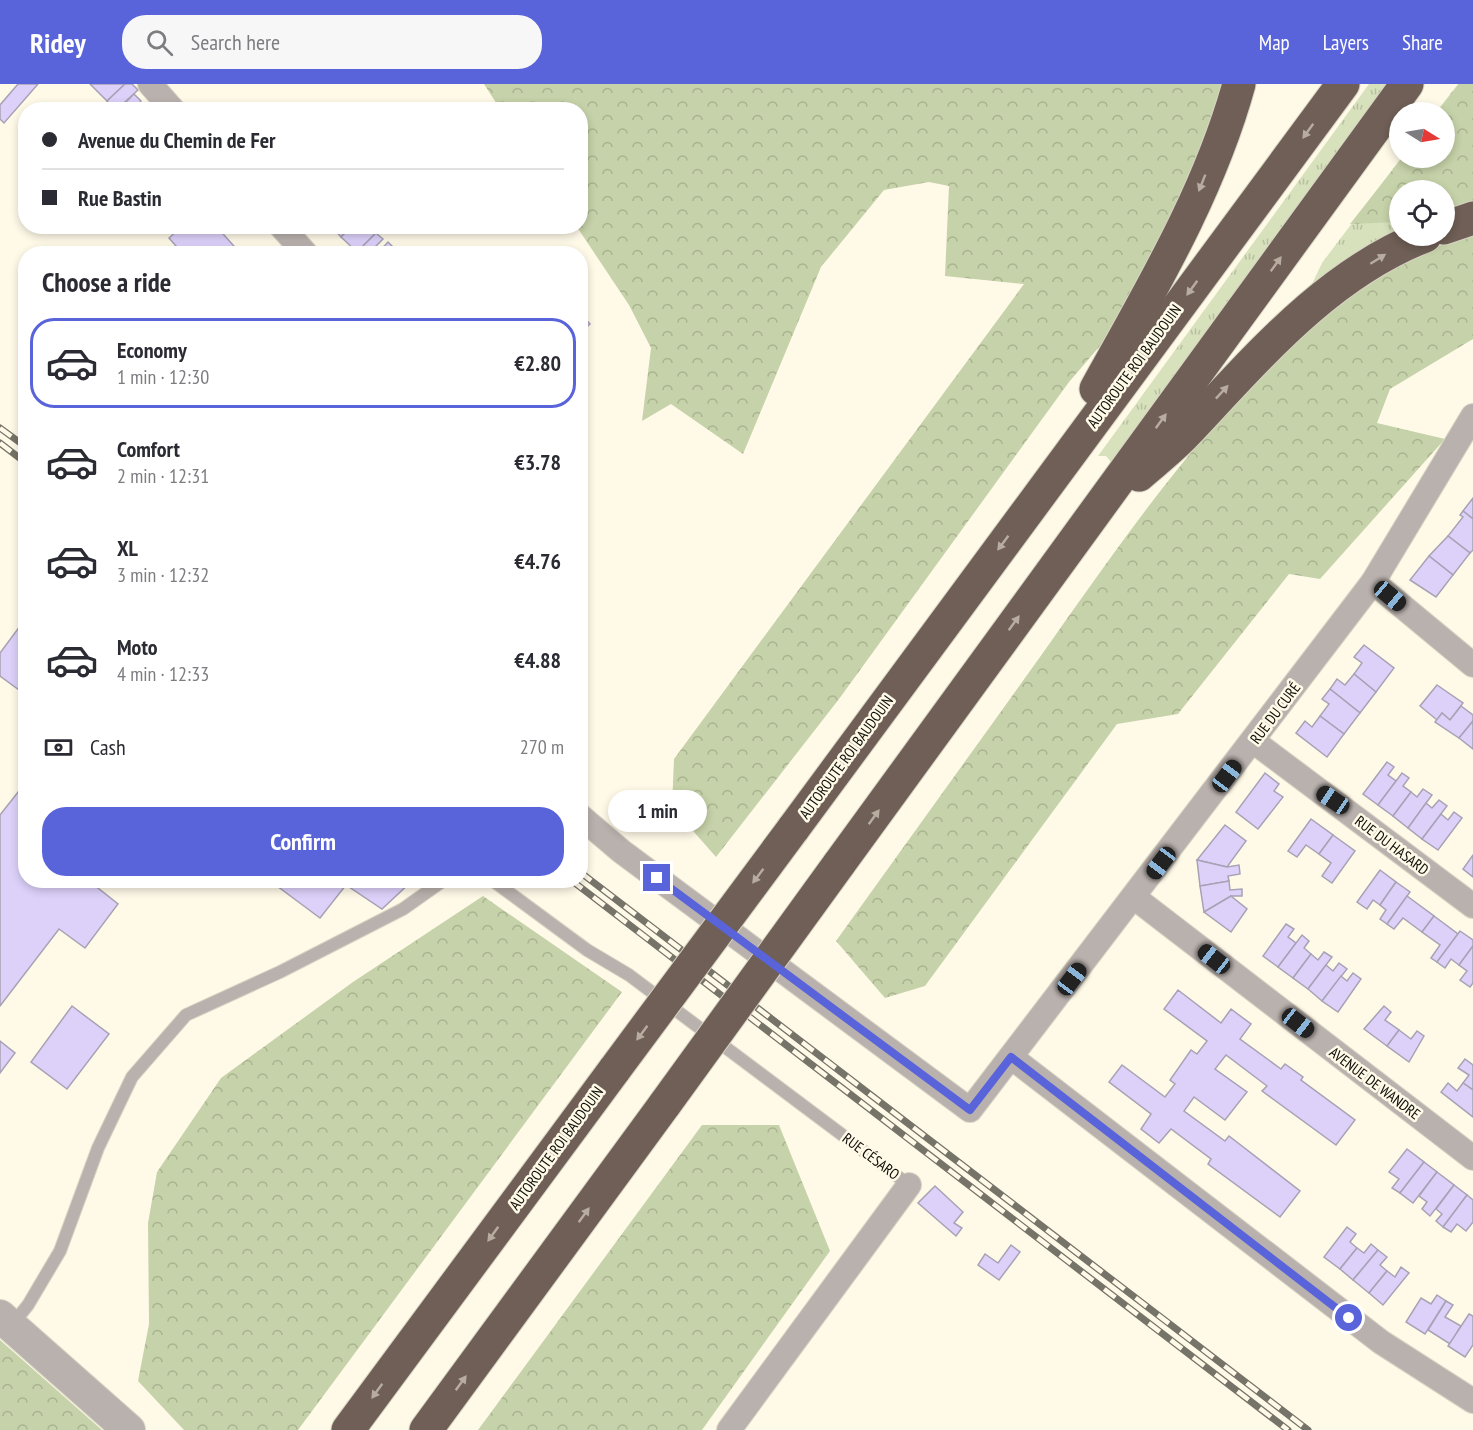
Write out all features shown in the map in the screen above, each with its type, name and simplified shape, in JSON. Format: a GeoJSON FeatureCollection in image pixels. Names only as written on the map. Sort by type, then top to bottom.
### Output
{"type":"FeatureCollection","features":[{"type":"Feature","properties":{"kind":"highway"},"geometry":{"type":"LineString","coordinates":[[1038,496],[1171,255],[1201,187],[1239,84]]}},
{"type":"Feature","properties":{"kind":"highway","name":"AUTOROUTE ROI BAUDOUIN"},"geometry":{"type":"LineString","coordinates":[[348,1430],[1343,84]]}},
{"type":"Feature","properties":{"kind":"highway"},"geometry":{"type":"LineString","coordinates":[[426,1430],[1407,84]]}},
{"type":"Feature","properties":{"kind":"highway"},"geometry":{"type":"LineString","coordinates":[[1455,224],[1473,218]]}},
{"type":"Feature","properties":{"kind":"highway"},"geometry":{"type":"LineString","coordinates":[[1090,520],[1186,433],[1270,342],[1362,269],[1403,246]]}},
{"type":"Feature","properties":{"kind":"street"},"geometry":{"type":"LineString","coordinates":[[150,84],[166,102]]}},
{"type":"Feature","properties":{"kind":"street"},"geometry":{"type":"LineString","coordinates":[[288,234],[299,246]]}},
{"type":"Feature","properties":{"kind":"street","name":"RUE DU CURÉ"},"geometry":{"type":"LineString","coordinates":[[588,823],[621,851],[970,1110],[1135,898],[1373,582],[1473,416]]}},
{"type":"Feature","properties":{"kind":"street"},"geometry":{"type":"LineString","coordinates":[[1373,582],[1473,665]]}},
{"type":"Feature","properties":{"kind":"street","name":"RUE DU HASARD"},"geometry":{"type":"LineString","coordinates":[[1253,741],[1473,906]]}},
{"type":"Feature","properties":{"kind":"street","name":"AVENUE DE WANDRE"},"geometry":{"type":"LineString","coordinates":[[1135,898],[1473,1158]]}},
{"type":"Feature","properties":{"kind":"street"},"geometry":{"type":"LineString","coordinates":[[1011,1057],[1382,1342],[1473,1401]]}},
{"type":"Feature","properties":{"kind":"street","name":"RUE CÉSARO"},"geometry":{"type":"LineString","coordinates":[[729,1430],[909,1185]]}},
{"type":"Feature","properties":{"kind":"street"},"geometry":{"type":"LineString","coordinates":[[5,1321],[129,1430]]}},
{"type":"Feature","properties":{"kind":"lane"},"geometry":{"type":"LineString","coordinates":[[5,1321],[28,1305],[60,1251],[98,1148],[132,1077],[186,1015],[280,972],[403,909],[433,888]]}},
{"type":"Feature","properties":{"kind":"lane","name":"RUE CÉSARO"},"geometry":{"type":"LineString","coordinates":[[503,888],[587,950],[629,975],[909,1185]]}},
{"type":"Feature","properties":{"kind":"green space"},"geometry":{"type":"Polygon","coordinates":[[[484,84],[1225,84],[1167,237],[1105,340],[1069,382],[839,699],[716,857],[672,807],[674,759],[1024,284],[945,276],[949,186],[929,182],[884,190],[821,267],[743,454],[671,404],[642,421],[651,348],[629,305],[582,234],[588,234],[588,102],[496,102],[484,84]]]}},
{"type":"Feature","properties":{"kind":"green space"},"geometry":{"type":"Polygon","coordinates":[[[1369,84],[1388,84],[1111,462],[1106,456],[1098,456],[1369,84]]]}},
{"type":"Feature","properties":{"kind":"green space"},"geometry":{"type":"Polygon","coordinates":[[[1458,84],[1473,84],[1455,150],[1455,102],[1444,102],[1458,84]]]}},
{"type":"Feature","properties":{"kind":"green space"},"geometry":{"type":"Polygon","coordinates":[[[1459,84],[1473,84],[1473,204],[1455,210],[1455,180],[1389,180],[1389,222],[1350,224],[1394,168],[1455,168],[1455,102],[1445,102],[1459,84]]]}},
{"type":"Feature","properties":{"kind":"green space"},"geometry":{"type":"Polygon","coordinates":[[[1393,168],[1450,168],[1447,180],[1389,180],[1389,238],[1311,286],[1322,263],[1393,168]]]}},
{"type":"Feature","properties":{"kind":"green space"},"geometry":{"type":"Polygon","coordinates":[[[1473,234],[1473,339],[1390,389],[1377,423],[1445,439],[1320,579],[1289,574],[1178,714],[1117,724],[925,986],[885,998],[836,941],[1126,536],[1227,410],[1283,353],[1343,302],[1406,262],[1444,246],[1455,246],[1455,242],[1473,234]]]}},
{"type":"Feature","properties":{"kind":"green space"},"geometry":{"type":"Polygon","coordinates":[[[483,896],[622,992],[298,1430],[184,1430],[138,1381],[149,1324],[148,1223],[157,1172],[221,1078],[353,982],[483,896]]]}},
{"type":"Feature","properties":{"kind":"green space"},"geometry":{"type":"Polygon","coordinates":[[[702,1125],[779,1125],[830,1251],[702,1430],[478,1430],[702,1125]]]}},
{"type":"Feature","properties":{"kind":"green space"},"geometry":{"type":"Polygon","coordinates":[[[0,1340],[102,1430],[0,1430],[0,1340]]]}},
{"type":"Feature","properties":{"kind":"building"},"geometry":{"type":"Polygon","coordinates":[[[18,84],[38,84],[22,102],[18,102],[18,107],[4,123],[0,119],[0,105],[18,84]]]}},
{"type":"Feature","properties":{"kind":"building"},"geometry":{"type":"Polygon","coordinates":[[[90,84],[125,84],[107,101],[90,84]]]}},
{"type":"Feature","properties":{"kind":"building"},"geometry":{"type":"Polygon","coordinates":[[[125,84],[132,84],[138,90],[125,102],[107,101],[125,84]]]}},
{"type":"Feature","properties":{"kind":"building"},"geometry":{"type":"Polygon","coordinates":[[[134,94],[141,101],[140,102],[126,102],[134,94]]]}},
{"type":"Feature","properties":{"kind":"building"},"geometry":{"type":"Polygon","coordinates":[[[173,234],[223,234],[234,246],[176,246],[169,238],[173,234]]]}},
{"type":"Feature","properties":{"kind":"building"},"geometry":{"type":"Polygon","coordinates":[[[344,234],[375,234],[363,246],[351,246],[341,237],[344,234]]]}},
{"type":"Feature","properties":{"kind":"building"},"geometry":{"type":"Polygon","coordinates":[[[375,234],[383,239],[376,246],[363,246],[375,234]]]}},
{"type":"Feature","properties":{"kind":"building"},"geometry":{"type":"Polygon","coordinates":[[[1473,498],[1473,519],[1463,511],[1473,498]]]}},
{"type":"Feature","properties":{"kind":"building"},"geometry":{"type":"Polygon","coordinates":[[[1463,511],[1473,519],[1473,550],[1470,553],[1448,536],[1463,517],[1460,515],[1463,511]]]}},
{"type":"Feature","properties":{"kind":"building"},"geometry":{"type":"Polygon","coordinates":[[[1448,536],[1470,553],[1453,575],[1429,556],[1448,536]]]}},
{"type":"Feature","properties":{"kind":"building"},"geometry":{"type":"Polygon","coordinates":[[[1429,556],[1453,575],[1436,597],[1410,580],[1429,556]]]}},
{"type":"Feature","properties":{"kind":"building"},"geometry":{"type":"Polygon","coordinates":[[[18,629],[18,689],[0,676],[0,653],[18,629]]]}},
{"type":"Feature","properties":{"kind":"building"},"geometry":{"type":"Polygon","coordinates":[[[1364,645],[1394,668],[1376,692],[1354,674],[1362,663],[1354,657],[1364,645]]]}},
{"type":"Feature","properties":{"kind":"building"},"geometry":{"type":"Polygon","coordinates":[[[1354,674],[1376,692],[1360,713],[1330,689],[1337,679],[1345,685],[1354,674]]]}},
{"type":"Feature","properties":{"kind":"building"},"geometry":{"type":"Polygon","coordinates":[[[1437,685],[1463,703],[1450,720],[1442,713],[1437,720],[1420,706],[1437,685]]]}},
{"type":"Feature","properties":{"kind":"building"},"geometry":{"type":"Polygon","coordinates":[[[1330,689],[1360,713],[1344,734],[1320,716],[1329,704],[1322,699],[1330,689]]]}},
{"type":"Feature","properties":{"kind":"building"},"geometry":{"type":"Polygon","coordinates":[[[1461,706],[1473,715],[1473,721],[1459,738],[1435,722],[1442,713],[1450,720],[1461,706]]]}},
{"type":"Feature","properties":{"kind":"building"},"geometry":{"type":"Polygon","coordinates":[[[1320,716],[1344,734],[1327,757],[1296,733],[1305,721],[1312,727],[1320,716]]]}},
{"type":"Feature","properties":{"kind":"building"},"geometry":{"type":"Polygon","coordinates":[[[1473,721],[1473,749],[1459,738],[1473,721]]]}},
{"type":"Feature","properties":{"kind":"building"},"geometry":{"type":"Polygon","coordinates":[[[1387,762],[1394,767],[1388,775],[1396,781],[1378,805],[1363,794],[1387,762]]]}},
{"type":"Feature","properties":{"kind":"building"},"geometry":{"type":"Polygon","coordinates":[[[1265,773],[1279,784],[1274,791],[1283,797],[1258,829],[1236,812],[1265,773]]]}},
{"type":"Feature","properties":{"kind":"building"},"geometry":{"type":"Polygon","coordinates":[[[1402,773],[1409,778],[1403,786],[1411,792],[1393,816],[1378,805],[1402,773]]]}},
{"type":"Feature","properties":{"kind":"building"},"geometry":{"type":"Polygon","coordinates":[[[1423,789],[1432,795],[1408,828],[1393,816],[1411,792],[1417,797],[1423,789]]]}},
{"type":"Feature","properties":{"kind":"building"},"geometry":{"type":"Polygon","coordinates":[[[18,792],[18,888],[98,888],[118,904],[85,948],[59,929],[0,1006],[0,815],[18,792]]]}},
{"type":"Feature","properties":{"kind":"building"},"geometry":{"type":"Polygon","coordinates":[[[1439,800],[1447,806],[1422,839],[1408,828],[1426,803],[1432,808],[1439,800]]]}},
{"type":"Feature","properties":{"kind":"building"},"geometry":{"type":"Polygon","coordinates":[[[1454,812],[1462,818],[1438,850],[1422,839],[1441,814],[1448,820],[1454,812]]]}},
{"type":"Feature","properties":{"kind":"building"},"geometry":{"type":"Polygon","coordinates":[[[1311,819],[1333,835],[1319,854],[1306,845],[1297,857],[1288,851],[1311,819]]]}},
{"type":"Feature","properties":{"kind":"building"},"geometry":{"type":"Polygon","coordinates":[[[1225,825],[1246,841],[1227,867],[1197,860],[1225,825]]]}},
{"type":"Feature","properties":{"kind":"building"},"geometry":{"type":"Polygon","coordinates":[[[1333,835],[1355,851],[1332,883],[1322,876],[1331,863],[1319,854],[1333,835]]]}},
{"type":"Feature","properties":{"kind":"building"},"geometry":{"type":"Polygon","coordinates":[[[1473,855],[1473,877],[1463,869],[1473,855]]]}},
{"type":"Feature","properties":{"kind":"building"},"geometry":{"type":"Polygon","coordinates":[[[1197,860],[1227,867],[1239,865],[1240,874],[1228,876],[1229,881],[1200,886],[1197,860]]]}},
{"type":"Feature","properties":{"kind":"building"},"geometry":{"type":"Polygon","coordinates":[[[1380,870],[1396,882],[1380,905],[1373,900],[1367,909],[1357,902],[1380,870]]]}},
{"type":"Feature","properties":{"kind":"building"},"geometry":{"type":"Polygon","coordinates":[[[1229,881],[1230,890],[1242,889],[1242,896],[1231,896],[1204,912],[1200,886],[1229,881]]]}},
{"type":"Feature","properties":{"kind":"building"},"geometry":{"type":"Polygon","coordinates":[[[1396,882],[1410,892],[1387,924],[1380,919],[1386,910],[1380,905],[1396,882]]]}},
{"type":"Feature","properties":{"kind":"building"},"geometry":{"type":"Polygon","coordinates":[[[280,888],[344,888],[320,918],[280,888]]]}},
{"type":"Feature","properties":{"kind":"building"},"geometry":{"type":"Polygon","coordinates":[[[350,888],[404,888],[382,909],[350,888]]]}},
{"type":"Feature","properties":{"kind":"building"},"geometry":{"type":"Polygon","coordinates":[[[1231,896],[1247,909],[1231,932],[1204,912],[1231,896]]]}},
{"type":"Feature","properties":{"kind":"building"},"geometry":{"type":"Polygon","coordinates":[[[1407,896],[1434,916],[1422,932],[1403,918],[1394,929],[1387,924],[1407,896]]]}},
{"type":"Feature","properties":{"kind":"building"},"geometry":{"type":"Polygon","coordinates":[[[1434,916],[1458,934],[1437,962],[1431,958],[1440,945],[1422,932],[1434,916]]]}},
{"type":"Feature","properties":{"kind":"building"},"geometry":{"type":"Polygon","coordinates":[[[1286,924],[1294,929],[1288,937],[1296,943],[1278,967],[1263,956],[1286,924]]]}},
{"type":"Feature","properties":{"kind":"building"},"geometry":{"type":"Polygon","coordinates":[[[1460,931],[1473,940],[1473,946],[1459,965],[1451,959],[1445,968],[1437,962],[1460,931]]]}},
{"type":"Feature","properties":{"kind":"building"},"geometry":{"type":"Polygon","coordinates":[[[1302,935],[1309,941],[1304,948],[1311,954],[1293,978],[1278,967],[1302,935]]]}},
{"type":"Feature","properties":{"kind":"building"},"geometry":{"type":"Polygon","coordinates":[[[1473,946],[1473,983],[1470,987],[1460,980],[1467,971],[1459,965],[1473,946]]]}},
{"type":"Feature","properties":{"kind":"building"},"geometry":{"type":"Polygon","coordinates":[[[1324,952],[1332,957],[1308,989],[1293,978],[1311,954],[1318,960],[1324,952]]]}},
{"type":"Feature","properties":{"kind":"building"},"geometry":{"type":"Polygon","coordinates":[[[1339,963],[1347,969],[1322,1001],[1308,989],[1326,965],[1333,971],[1339,963]]]}},
{"type":"Feature","properties":{"kind":"building"},"geometry":{"type":"Polygon","coordinates":[[[1353,973],[1361,979],[1338,1012],[1322,1001],[1341,976],[1347,981],[1353,973]]]}},
{"type":"Feature","properties":{"kind":"building"},"geometry":{"type":"Polygon","coordinates":[[[1178,990],[1221,1023],[1231,1009],[1251,1024],[1240,1039],[1281,1069],[1285,1064],[1303,1077],[1301,1080],[1355,1120],[1336,1145],[1262,1091],[1267,1086],[1226,1055],[1215,1069],[1247,1092],[1225,1120],[1194,1097],[1184,1111],[1225,1141],[1229,1136],[1300,1191],[1280,1217],[1208,1164],[1211,1159],[1171,1129],[1159,1143],[1141,1129],[1151,1114],[1109,1082],[1122,1065],[1165,1097],[1175,1084],[1170,1080],[1191,1050],[1197,1054],[1207,1041],[1164,1009],[1178,990]]]}},
{"type":"Feature","properties":{"kind":"building"},"geometry":{"type":"Polygon","coordinates":[[[72,1006],[109,1034],[67,1089],[31,1062],[72,1006]]]}},
{"type":"Feature","properties":{"kind":"building"},"geometry":{"type":"Polygon","coordinates":[[[1384,1006],[1391,1012],[1385,1020],[1399,1030],[1387,1046],[1364,1029],[1384,1006]]]}},
{"type":"Feature","properties":{"kind":"building"},"geometry":{"type":"Polygon","coordinates":[[[1399,1030],[1411,1039],[1417,1031],[1424,1036],[1409,1062],[1387,1046],[1399,1030]]]}},
{"type":"Feature","properties":{"kind":"building"},"geometry":{"type":"Polygon","coordinates":[[[0,1041],[15,1053],[0,1073],[0,1041]]]}},
{"type":"Feature","properties":{"kind":"building"},"geometry":{"type":"Polygon","coordinates":[[[1465,1059],[1473,1065],[1473,1090],[1463,1083],[1469,1075],[1458,1068],[1465,1059]]]}},
{"type":"Feature","properties":{"kind":"building"},"geometry":{"type":"Polygon","coordinates":[[[1448,1083],[1457,1091],[1463,1083],[1473,1090],[1473,1117],[1441,1092],[1448,1083]]]}},
{"type":"Feature","properties":{"kind":"building"},"geometry":{"type":"Polygon","coordinates":[[[1407,1149],[1424,1162],[1400,1193],[1392,1188],[1399,1179],[1389,1172],[1407,1149]]]}},
{"type":"Feature","properties":{"kind":"building"},"geometry":{"type":"Polygon","coordinates":[[[1424,1162],[1437,1172],[1413,1203],[1400,1193],[1424,1162]]]}},
{"type":"Feature","properties":{"kind":"building"},"geometry":{"type":"Polygon","coordinates":[[[1437,1172],[1454,1185],[1430,1216],[1422,1209],[1427,1202],[1419,1196],[1437,1172]]]}},
{"type":"Feature","properties":{"kind":"building"},"geometry":{"type":"Polygon","coordinates":[[[1454,1185],[1467,1195],[1443,1227],[1436,1221],[1442,1214],[1436,1209],[1454,1185]]]}},
{"type":"Feature","properties":{"kind":"building"},"geometry":{"type":"Polygon","coordinates":[[[935,1186],[963,1212],[954,1223],[962,1228],[956,1236],[918,1203],[935,1186]]]}},
{"type":"Feature","properties":{"kind":"building"},"geometry":{"type":"Polygon","coordinates":[[[1467,1195],[1473,1200],[1473,1222],[1466,1231],[1457,1224],[1451,1232],[1443,1227],[1467,1195]]]}},
{"type":"Feature","properties":{"kind":"building"},"geometry":{"type":"Polygon","coordinates":[[[1347,1227],[1356,1234],[1350,1242],[1357,1248],[1340,1269],[1324,1257],[1347,1227]]]}},
{"type":"Feature","properties":{"kind":"building"},"geometry":{"type":"Polygon","coordinates":[[[1371,1244],[1378,1250],[1353,1280],[1340,1269],[1357,1248],[1364,1253],[1371,1244]]]}},
{"type":"Feature","properties":{"kind":"building"},"geometry":{"type":"Polygon","coordinates":[[[1011,1245],[1020,1252],[999,1280],[978,1265],[985,1254],[998,1263],[1011,1245]]]}},
{"type":"Feature","properties":{"kind":"building"},"geometry":{"type":"Polygon","coordinates":[[[1378,1250],[1387,1257],[1380,1265],[1387,1271],[1369,1293],[1353,1280],[1378,1250]]]}},
{"type":"Feature","properties":{"kind":"building"},"geometry":{"type":"Polygon","coordinates":[[[1401,1267],[1409,1273],[1383,1305],[1369,1293],[1387,1271],[1395,1277],[1401,1267]]]}},
{"type":"Feature","properties":{"kind":"building"},"geometry":{"type":"Polygon","coordinates":[[[1437,1295],[1446,1301],[1425,1334],[1406,1322],[1421,1298],[1431,1304],[1437,1295]]]}},
{"type":"Feature","properties":{"kind":"building"},"geometry":{"type":"Polygon","coordinates":[[[1446,1301],[1453,1305],[1445,1317],[1461,1326],[1450,1344],[1428,1330],[1446,1301]]]}},
{"type":"Feature","properties":{"kind":"building"},"geometry":{"type":"Polygon","coordinates":[[[1469,1314],[1473,1316],[1473,1345],[1465,1357],[1448,1346],[1469,1314]]]}},
{"type":"Feature","properties":{"kind":"railway"},"geometry":{"type":"LineString","coordinates":[[0,428],[18,441]]}},
{"type":"Feature","properties":{"kind":"railway"},"geometry":{"type":"LineString","coordinates":[[0,443],[18,457]]}},
{"type":"Feature","properties":{"kind":"railway"},"geometry":{"type":"LineString","coordinates":[[588,878],[1308,1430]]}},
{"type":"Feature","properties":{"kind":"railway"},"geometry":{"type":"LineString","coordinates":[[581,888],[1288,1430]]}},
{"type":"Feature","properties":{"kind":"route"},"geometry":{"type":"LineString","coordinates":[[657,878],[970,1110],[1011,1057],[1349,1318]]}}]}
